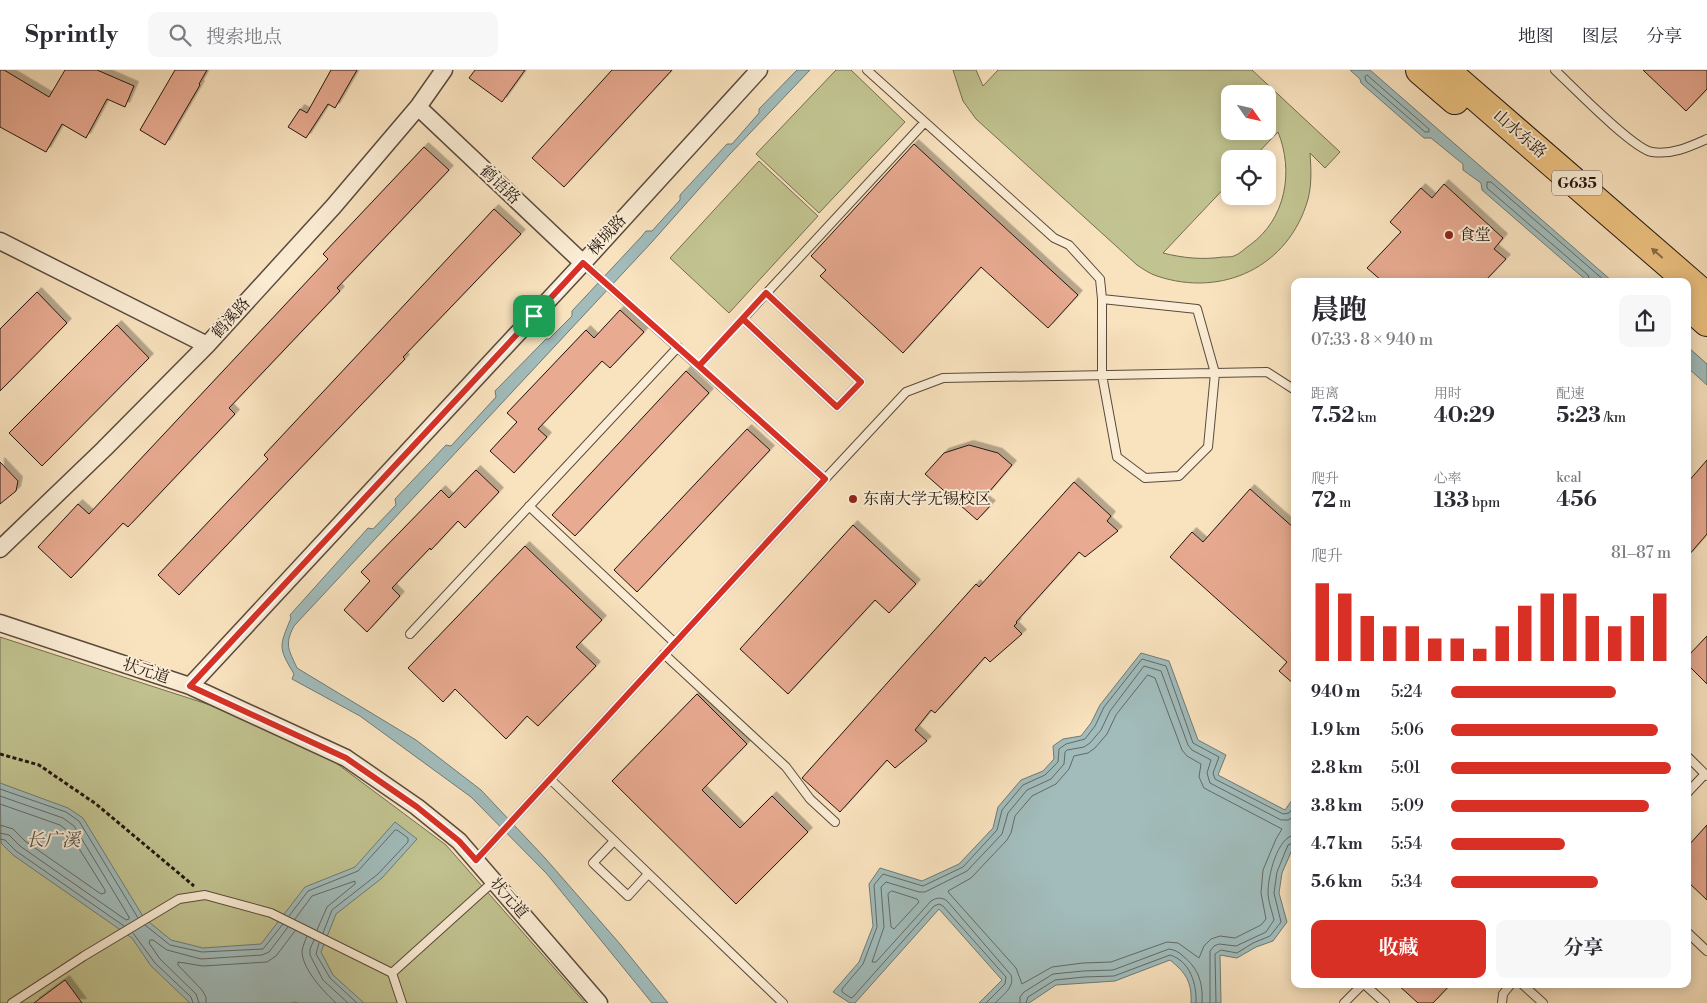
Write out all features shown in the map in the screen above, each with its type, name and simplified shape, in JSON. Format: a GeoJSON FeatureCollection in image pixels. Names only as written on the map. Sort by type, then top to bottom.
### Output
{"type":"FeatureCollection","features":[{"type":"Feature","properties":{"kind":"highway","name":"山水东路"},"geometry":{"type":"LineString","coordinates":[[1420,70],[1658,278]]}},
{"type":"Feature","properties":{"kind":"highway","name":"山水东路"},"geometry":{"type":"LineString","coordinates":[[1445,70],[1685,278]]}},
{"type":"Feature","properties":{"kind":"highway","name":"山水东路"},"geometry":{"type":"LineString","coordinates":[[1691,283],[1707,297]]}},
{"type":"Feature","properties":{"kind":"highway"},"geometry":{"type":"LineString","coordinates":[[1691,308],[1707,322]]}},
{"type":"Feature","properties":{"kind":"street","name":"鹤溪路"},"geometry":{"type":"LineString","coordinates":[[0,549],[104,449],[207,345],[333,207],[418,107],[444,70]]}},
{"type":"Feature","properties":{"kind":"street","name":"楝城路"},"geometry":{"type":"LineString","coordinates":[[190,686],[583,263],[759,70]]}},
{"type":"Feature","properties":{"kind":"street","name":"鹤语路"},"geometry":{"type":"LineString","coordinates":[[418,107],[583,263]]}},
{"type":"Feature","properties":{"kind":"street"},"geometry":{"type":"LineString","coordinates":[[0,241],[207,345]]}},
{"type":"Feature","properties":{"kind":"street","name":"状元道"},"geometry":{"type":"LineString","coordinates":[[0,623],[190,686],[346,758],[417,807],[459,841],[599,1003]]}},
{"type":"Feature","properties":{"kind":"lane"},"geometry":{"type":"LineString","coordinates":[[867,70],[1054,238],[1069,245],[1100,279],[1102,299],[1102,375],[1117,457],[1145,478],[1179,476],[1208,447],[1215,373],[1197,309],[1102,299]]}},
{"type":"Feature","properties":{"kind":"lane"},"geometry":{"type":"LineString","coordinates":[[1555,70],[1626,137],[1650,152],[1679,152],[1707,139]]}},
{"type":"Feature","properties":{"kind":"lane"},"geometry":{"type":"LineString","coordinates":[[699,366],[924,123]]}},
{"type":"Feature","properties":{"kind":"lane"},"geometry":{"type":"LineString","coordinates":[[583,263],[825,479]]}},
{"type":"Feature","properties":{"kind":"lane"},"geometry":{"type":"LineString","coordinates":[[743,319],[837,407],[861,382],[766,293]]}},
{"type":"Feature","properties":{"kind":"lane"},"geometry":{"type":"LineString","coordinates":[[410,634],[678,346]]}},
{"type":"Feature","properties":{"kind":"lane"},"geometry":{"type":"LineString","coordinates":[[476,860],[906,392],[943,378],[1267,372],[1291,387]]}},
{"type":"Feature","properties":{"kind":"lane"},"geometry":{"type":"LineString","coordinates":[[529,506],[675,643]]}},
{"type":"Feature","properties":{"kind":"lane"},"geometry":{"type":"LineString","coordinates":[[664,654],[786,767],[810,799],[835,822]]}},
{"type":"Feature","properties":{"kind":"lane"},"geometry":{"type":"LineString","coordinates":[[1691,760],[1706,775],[1691,789]]}},
{"type":"Feature","properties":{"kind":"lane"},"geometry":{"type":"LineString","coordinates":[[550,779],[783,1003]]}},
{"type":"Feature","properties":{"kind":"lane"},"geometry":{"type":"LineString","coordinates":[[614,840],[593,863],[628,896],[648,874]]}},
{"type":"Feature","properties":{"kind":"lane"},"geometry":{"type":"LineString","coordinates":[[392,973],[494,881]]}},
{"type":"Feature","properties":{"kind":"lane"},"geometry":{"type":"LineString","coordinates":[[12,1003],[179,899],[205,895],[271,913],[392,973],[402,1003]]}},
{"type":"Feature","properties":{"kind":"lane"},"geometry":{"type":"LineString","coordinates":[[1691,937],[1707,951]]}},
{"type":"Feature","properties":{"kind":"lane"},"geometry":{"type":"LineString","coordinates":[[1344,1003],[1359,988]]}},
{"type":"Feature","properties":{"kind":"lane"},"geometry":{"type":"LineString","coordinates":[[1368,988],[1385,1003]]}},
{"type":"Feature","properties":{"kind":"lane"},"geometry":{"type":"LineString","coordinates":[[1502,1003],[1504,994],[1508,988]]}},
{"type":"Feature","properties":{"kind":"lane"},"geometry":{"type":"LineString","coordinates":[[1526,988],[1543,1003]]}},
{"type":"Feature","properties":{"kind":"path"},"geometry":{"type":"LineString","coordinates":[[0,754],[39,765],[88,798],[205,895]]}},
{"type":"Feature","properties":{"kind":"green space"},"geometry":{"type":"Polygon","coordinates":[[[836,70],[851,70],[905,122],[819,213],[756,154],[836,70]]]}},
{"type":"Feature","properties":{"kind":"green space"},"geometry":{"type":"Polygon","coordinates":[[[953,70],[976,70],[983,86],[998,70],[1252,70],[1268,85],[1221,85],[1221,140],[1270,140],[1261,150],[1221,150],[1221,192],[1163,253],[1185,257],[1215,258],[1236,255],[1262,234],[1272,222],[1284,193],[1286,178],[1283,147],[1278,132],[1276,134],[1276,92],[1340,152],[1325,168],[1310,153],[1311,182],[1308,199],[1299,223],[1286,243],[1269,259],[1250,271],[1228,279],[1205,283],[1181,282],[1154,275],[1137,265],[976,119],[963,101],[953,70]]]}},
{"type":"Feature","properties":{"kind":"green space"},"geometry":{"type":"Polygon","coordinates":[[[759,161],[818,216],[729,313],[670,258],[759,161]]]}},
{"type":"Feature","properties":{"kind":"green space"},"geometry":{"type":"Polygon","coordinates":[[[0,637],[207,704],[316,748],[446,845],[585,1003],[0,1003],[0,637]]]}},
{"type":"Feature","properties":{"kind":"water"},"geometry":{"type":"Polygon","coordinates":[[[797,70],[810,70],[294,626],[288,643],[297,668],[416,740],[481,790],[545,858],[620,944],[668,1003],[652,1003],[547,874],[471,797],[360,716],[292,679],[294,674],[285,658],[282,641],[291,618],[290,615],[368,528],[373,529],[396,505],[395,499],[446,445],[451,446],[496,397],[495,391],[546,339],[549,339],[572,316],[572,311],[646,231],[652,231],[680,200],[680,195],[727,144],[732,144],[759,113],[759,109],[797,70]]]}},
{"type":"Feature","properties":{"kind":"water"},"geometry":{"type":"Polygon","coordinates":[[[1350,70],[1370,70],[1609,278],[1584,278],[1482,190],[1481,183],[1463,170],[1463,164],[1431,138],[1424,138],[1361,83],[1360,79],[1350,70]]]}},
{"type":"Feature","properties":{"kind":"water"},"geometry":{"type":"Polygon","coordinates":[[[1691,350],[1707,364],[1707,385],[1691,371],[1691,350]]]}},
{"type":"Feature","properties":{"kind":"water"},"geometry":{"type":"Polygon","coordinates":[[[1141,653],[1169,661],[1198,740],[1226,755],[1218,775],[1285,810],[1291,802],[1291,852],[1282,873],[1279,893],[1287,922],[1273,941],[1256,947],[1237,958],[1220,955],[1221,1003],[1191,1003],[1187,978],[1170,960],[1115,981],[1056,985],[1029,1003],[979,1003],[1002,980],[939,909],[855,1003],[850,1003],[833,992],[859,962],[873,926],[869,884],[880,868],[922,881],[959,864],[993,828],[998,807],[1021,780],[1043,771],[1054,759],[1053,746],[1063,739],[1081,736],[1091,723],[1100,705],[1141,653]]]}},
{"type":"Feature","properties":{"kind":"water","name":"长广溪"},"geometry":{"type":"Polygon","coordinates":[[[0,783],[68,808],[83,818],[144,918],[171,940],[203,948],[261,944],[305,887],[355,867],[395,822],[417,839],[382,878],[336,914],[321,952],[333,975],[364,1003],[190,1003],[151,966],[132,938],[13,855],[1,843],[0,783]]]}},
{"type":"Feature","properties":{"kind":"building"},"geometry":{"type":"Polygon","coordinates":[[[0,70],[4,70],[49,97],[65,70],[97,70],[134,86],[125,107],[107,99],[86,138],[62,124],[46,152],[0,127],[0,70]]]}},
{"type":"Feature","properties":{"kind":"building"},"geometry":{"type":"Polygon","coordinates":[[[175,70],[207,70],[165,145],[140,130],[175,70]]]}},
{"type":"Feature","properties":{"kind":"building"},"geometry":{"type":"Polygon","coordinates":[[[331,70],[357,70],[335,108],[328,104],[306,138],[288,127],[300,109],[307,113],[331,70]]]}},
{"type":"Feature","properties":{"kind":"building"},"geometry":{"type":"Polygon","coordinates":[[[475,70],[525,70],[502,102],[469,78],[475,70]]]}},
{"type":"Feature","properties":{"kind":"building"},"geometry":{"type":"Polygon","coordinates":[[[612,70],[672,70],[564,187],[532,158],[612,70]]]}},
{"type":"Feature","properties":{"kind":"building"},"geometry":{"type":"Polygon","coordinates":[[[1643,70],[1707,70],[1707,89],[1686,111],[1643,70]]]}},
{"type":"Feature","properties":{"kind":"building"},"geometry":{"type":"Polygon","coordinates":[[[914,144],[1078,295],[1048,328],[981,267],[903,353],[820,276],[826,270],[811,256],[914,144]]]}},
{"type":"Feature","properties":{"kind":"building"},"geometry":{"type":"Polygon","coordinates":[[[424,147],[449,170],[337,288],[340,291],[229,408],[235,414],[128,527],[123,523],[71,578],[38,547],[78,504],[89,514],[328,259],[323,254],[424,147]]]}},
{"type":"Feature","properties":{"kind":"building","name":"食堂"},"geometry":{"type":"Polygon","coordinates":[[[1444,184],[1503,238],[1494,249],[1506,259],[1488,278],[1379,278],[1367,268],[1401,232],[1390,222],[1421,188],[1432,198],[1444,184]]]}},
{"type":"Feature","properties":{"kind":"building"},"geometry":{"type":"Polygon","coordinates":[[[494,209],[521,234],[403,357],[405,359],[179,595],[158,575],[268,459],[264,455],[494,209]]]}},
{"type":"Feature","properties":{"kind":"building"},"geometry":{"type":"Polygon","coordinates":[[[37,292],[67,323],[0,391],[0,329],[37,292]]]}},
{"type":"Feature","properties":{"kind":"building"},"geometry":{"type":"Polygon","coordinates":[[[620,310],[644,332],[610,368],[602,361],[538,429],[547,437],[514,473],[490,451],[517,422],[507,413],[586,330],[594,338],[620,310]]]}},
{"type":"Feature","properties":{"kind":"building"},"geometry":{"type":"Polygon","coordinates":[[[117,325],[149,358],[42,466],[9,433],[117,325]]]}},
{"type":"Feature","properties":{"kind":"building"},"geometry":{"type":"Polygon","coordinates":[[[686,371],[709,393],[575,536],[552,515],[686,371]]]}},
{"type":"Feature","properties":{"kind":"building"},"geometry":{"type":"Polygon","coordinates":[[[747,429],[770,450],[637,592],[614,570],[747,429]]]}},
{"type":"Feature","properties":{"kind":"building"},"geometry":{"type":"Polygon","coordinates":[[[969,445],[998,453],[1012,465],[983,499],[991,505],[977,520],[925,474],[944,453],[969,445]]]}},
{"type":"Feature","properties":{"kind":"building"},"geometry":{"type":"Polygon","coordinates":[[[1707,460],[1707,534],[1691,553],[1691,479],[1707,460]]]}},
{"type":"Feature","properties":{"kind":"building"},"geometry":{"type":"Polygon","coordinates":[[[0,462],[18,481],[16,491],[0,504],[0,462]]]}},
{"type":"Feature","properties":{"kind":"building"},"geometry":{"type":"Polygon","coordinates":[[[476,470],[499,492],[465,528],[458,521],[392,588],[400,596],[367,632],[344,610],[370,581],[361,572],[441,490],[449,498],[476,470]]]}},
{"type":"Feature","properties":{"kind":"building"},"geometry":{"type":"Polygon","coordinates":[[[1074,482],[1111,516],[1107,521],[1118,531],[1085,557],[1079,552],[1016,622],[1014,626],[1022,634],[990,662],[985,657],[935,713],[931,710],[915,730],[927,741],[895,768],[887,760],[840,812],[802,778],[976,584],[979,587],[1074,482]]]}},
{"type":"Feature","properties":{"kind":"building"},"geometry":{"type":"Polygon","coordinates":[[[1250,489],[1291,525],[1291,682],[1279,671],[1287,662],[1170,557],[1192,532],[1203,542],[1250,489]]]}},
{"type":"Feature","properties":{"kind":"building"},"geometry":{"type":"Polygon","coordinates":[[[853,525],[916,584],[889,613],[875,600],[788,694],[740,649],[853,525]]]}},
{"type":"Feature","properties":{"kind":"building"},"geometry":{"type":"Polygon","coordinates":[[[525,546],[602,620],[576,647],[596,666],[538,726],[527,716],[506,739],[455,689],[443,702],[408,668],[525,546]]]}},
{"type":"Feature","properties":{"kind":"building"},"geometry":{"type":"Polygon","coordinates":[[[1707,636],[1707,684],[1691,668],[1691,653],[1707,636]]]}},
{"type":"Feature","properties":{"kind":"building"},"geometry":{"type":"Polygon","coordinates":[[[697,694],[747,744],[702,790],[740,828],[772,796],[808,832],[736,904],[612,781],[697,694]]]}},
{"type":"Feature","properties":{"kind":"building"},"geometry":{"type":"Polygon","coordinates":[[[1707,825],[1707,900],[1691,885],[1691,843],[1707,825]]]}},
{"type":"Feature","properties":{"kind":"building"},"geometry":{"type":"Polygon","coordinates":[[[65,980],[82,1003],[34,1003],[65,980]]]}},
{"type":"Feature","properties":{"kind":"building"},"geometry":{"type":"Polygon","coordinates":[[[1401,988],[1447,988],[1433,1003],[1418,1003],[1401,988]]]}},
{"type":"Feature","properties":{"kind":"place","name":"食堂"},"geometry":{"type":"Point","coordinates":[1449,235]}},
{"type":"Feature","properties":{"kind":"place","name":"东南大学无锡校区"},"geometry":{"type":"Point","coordinates":[853,499]}},
{"type":"Feature","properties":{"kind":"route"},"geometry":{"type":"LineString","coordinates":[[534,316],[190,686],[346,758],[417,807],[459,841],[476,860],[825,479],[699,366],[766,293],[861,382],[837,407],[743,319],[699,366],[583,263],[534,316]]}}]}
